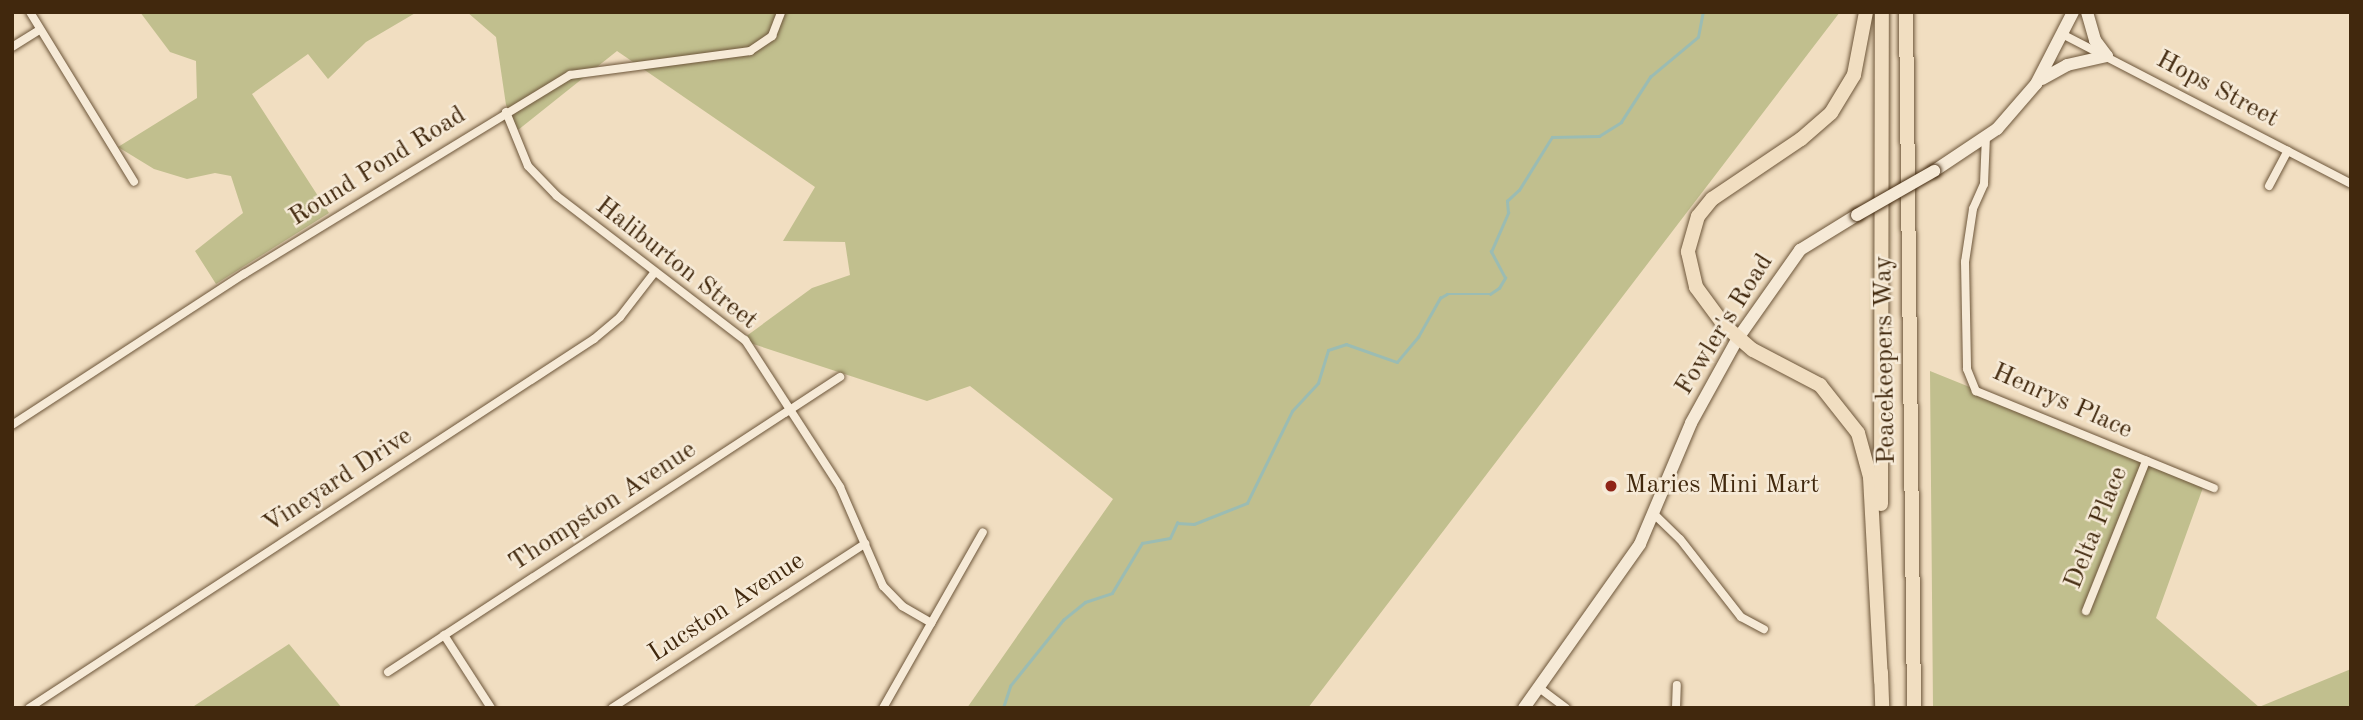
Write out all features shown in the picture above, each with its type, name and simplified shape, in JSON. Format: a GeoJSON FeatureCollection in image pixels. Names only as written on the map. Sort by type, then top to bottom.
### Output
{"type":"FeatureCollection","features":[{"type":"Feature","properties":{"kind":"highway"},"geometry":{"type":"LineString","coordinates":[[1866,12],[1854,75],[1831,113],[1801,139],[1712,199],[1690,234],[1689,269],[1696,287],[1738,338],[1820,384],[1858,433],[1870,477],[1881,681]]}},
{"type":"Feature","properties":{"kind":"highway","name":"Peacekeepers Way"},"geometry":{"type":"LineString","coordinates":[[1882,12],[1882,708]]}},
{"type":"Feature","properties":{"kind":"highway","name":"Peacekeepers Way"},"geometry":{"type":"LineString","coordinates":[[1906,12],[1915,708]]}},
{"type":"Feature","properties":{"kind":"street"},"geometry":{"type":"LineString","coordinates":[[30,12],[134,182]]}},
{"type":"Feature","properties":{"kind":"street","name":"Round Pond Road"},"geometry":{"type":"LineString","coordinates":[[12,425],[506,112],[570,75],[593,69],[750,51],[772,36],[781,12]]}},
{"type":"Feature","properties":{"kind":"street","name":"Fowler's Road"},"geometry":{"type":"LineString","coordinates":[[1524,708],[1640,544],[1691,423],[1738,338],[1800,250],[1934,171],[1986,136],[2036,84],[2064,36],[2073,12]]}},
{"type":"Feature","properties":{"kind":"street"},"geometry":{"type":"LineString","coordinates":[[2036,84],[2067,65],[2107,56],[2095,40],[2087,12]]}},
{"type":"Feature","properties":{"kind":"street"},"geometry":{"type":"LineString","coordinates":[[12,47],[39,30]]}},
{"type":"Feature","properties":{"kind":"street","name":"Hops Street"},"geometry":{"type":"LineString","coordinates":[[2064,36],[2351,184]]}},
{"type":"Feature","properties":{"kind":"street","name":"Haliburton Street"},"geometry":{"type":"LineString","coordinates":[[506,112],[519,149],[541,180],[654,273],[745,340],[840,486],[888,594],[932,623]]}},
{"type":"Feature","properties":{"kind":"street","name":"Henrys Place"},"geometry":{"type":"LineString","coordinates":[[1986,136],[1984,184],[1973,209],[1965,262],[1969,380],[1987,397],[2214,488]]}},
{"type":"Feature","properties":{"kind":"street"},"geometry":{"type":"LineString","coordinates":[[2269,186],[2288,151]]}},
{"type":"Feature","properties":{"kind":"street","name":"Vineyard Drive"},"geometry":{"type":"LineString","coordinates":[[29,708],[594,340],[620,317],[654,273]]}},
{"type":"Feature","properties":{"kind":"street","name":"Thompston Avenue"},"geometry":{"type":"LineString","coordinates":[[388,672],[841,377]]}},
{"type":"Feature","properties":{"kind":"street","name":"Delta Place"},"geometry":{"type":"LineString","coordinates":[[2087,611],[2146,461]]}},
{"type":"Feature","properties":{"kind":"street"},"geometry":{"type":"LineString","coordinates":[[1654,513],[1680,539],[1741,617],[1765,629]]}},
{"type":"Feature","properties":{"kind":"street"},"geometry":{"type":"LineString","coordinates":[[883,708],[983,533]]}},
{"type":"Feature","properties":{"kind":"street","name":"Lucston Avenue"},"geometry":{"type":"LineString","coordinates":[[612,708],[865,544]]}},
{"type":"Feature","properties":{"kind":"street"},"geometry":{"type":"LineString","coordinates":[[444,635],[491,708]]}},
{"type":"Feature","properties":{"kind":"street"},"geometry":{"type":"LineString","coordinates":[[1676,708],[1677,685]]}},
{"type":"Feature","properties":{"kind":"street"},"geometry":{"type":"LineString","coordinates":[[1538,687],[1566,708]]}},
{"type":"Feature","properties":{"kind":"shaded area"},"geometry":{"type":"Polygon","coordinates":[[[140,12],[417,12],[366,42],[328,79],[308,54],[252,94],[329,213],[216,284],[195,251],[243,213],[231,176],[215,173],[187,179],[154,169],[118,147],[197,98],[196,61],[170,52],[140,12]]]}},
{"type":"Feature","properties":{"kind":"shaded area"},"geometry":{"type":"Polygon","coordinates":[[[467,12],[1840,12],[1308,708],[967,708],[1113,499],[970,386],[927,401],[741,340],[812,288],[850,275],[845,242],[783,241],[815,187],[617,51],[518,130],[506,105],[496,37],[467,12]]]}},
{"type":"Feature","properties":{"kind":"shaded area"},"geometry":{"type":"Polygon","coordinates":[[[1930,371],[2205,482],[2156,618],[2259,707],[2351,669],[2351,708],[1933,708],[1930,371]]]}},
{"type":"Feature","properties":{"kind":"shaded area"},"geometry":{"type":"Polygon","coordinates":[[[289,644],[342,708],[191,708],[289,644]]]}},
{"type":"Feature","properties":{"kind":"waterway"},"geometry":{"type":"LineString","coordinates":[[1003,708],[1010,686],[1063,620],[1085,602],[1112,593],[1142,543],[1170,538],[1177,523],[1194,524],[1247,503],[1292,411],[1318,383],[1328,350],[1346,344],[1397,362],[1418,337],[1440,298],[1447,294],[1490,294],[1499,288],[1505,278],[1491,252],[1508,213],[1507,201],[1519,190],[1552,137],[1599,136],[1621,122],[1650,77],[1698,37],[1703,12]]}},
{"type":"Feature","properties":{"kind":"place","name":"Maries Mini Mart"},"geometry":{"type":"Point","coordinates":[1611,486]}}]}
